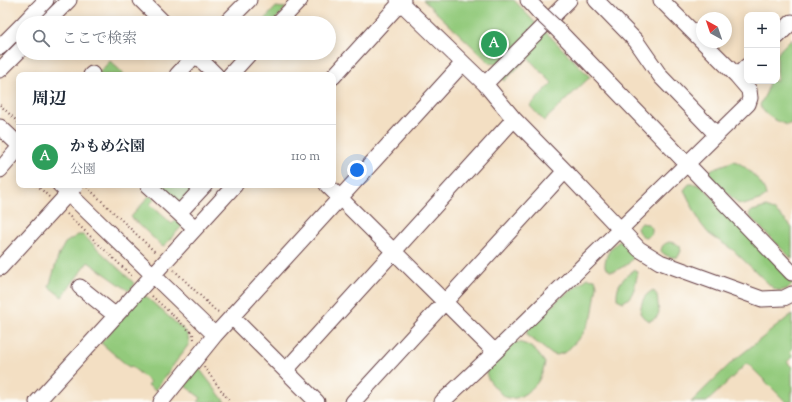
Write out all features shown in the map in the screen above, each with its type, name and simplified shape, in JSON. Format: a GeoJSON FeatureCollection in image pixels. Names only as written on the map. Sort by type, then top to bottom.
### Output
{"type":"FeatureCollection","features":[{"type":"Feature","properties":{"kind":"street"},"geometry":{"type":"LineString","coordinates":[[30,16],[46,0]]}},
{"type":"Feature","properties":{"kind":"street"},"geometry":{"type":"LineString","coordinates":[[53,16],[69,0]]}},
{"type":"Feature","properties":{"kind":"street"},"geometry":{"type":"LineString","coordinates":[[233,16],[249,0]]}},
{"type":"Feature","properties":{"kind":"street"},"geometry":{"type":"LineString","coordinates":[[285,16],[300,0]]}},
{"type":"Feature","properties":{"kind":"street"},"geometry":{"type":"LineString","coordinates":[[528,0],[792,273]]}},
{"type":"Feature","properties":{"kind":"street"},"geometry":{"type":"LineString","coordinates":[[485,84],[569,0]]}},
{"type":"Feature","properties":{"kind":"street"},"geometry":{"type":"LineString","coordinates":[[596,0],[636,41],[661,77],[717,135]]}},
{"type":"Feature","properties":{"kind":"street"},"geometry":{"type":"LineString","coordinates":[[661,0],[696,36]]}},
{"type":"Feature","properties":{"kind":"street"},"geometry":{"type":"LineString","coordinates":[[336,74],[401,1],[485,84],[514,119],[565,170],[639,249],[660,262],[762,299],[784,298],[792,294]]}},
{"type":"Feature","properties":{"kind":"street"},"geometry":{"type":"LineString","coordinates":[[150,3],[159,16]]}},
{"type":"Feature","properties":{"kind":"street"},"geometry":{"type":"LineString","coordinates":[[780,34],[792,22]]}},
{"type":"Feature","properties":{"kind":"street"},"geometry":{"type":"LineString","coordinates":[[0,48],[16,31]]}},
{"type":"Feature","properties":{"kind":"street"},"geometry":{"type":"LineString","coordinates":[[442,402],[748,104],[750,98],[749,90],[742,71],[710,48]]}},
{"type":"Feature","properties":{"kind":"street"},"geometry":{"type":"LineString","coordinates":[[0,70],[16,54]]}},
{"type":"Feature","properties":{"kind":"street"},"geometry":{"type":"LineString","coordinates":[[180,72],[190,60]]}},
{"type":"Feature","properties":{"kind":"street"},"geometry":{"type":"LineString","coordinates":[[202,60],[213,72]]}},
{"type":"Feature","properties":{"kind":"street"},"geometry":{"type":"LineString","coordinates":[[233,72],[244,60]]}},
{"type":"Feature","properties":{"kind":"street"},"geometry":{"type":"LineString","coordinates":[[161,402],[216,335],[227,315],[340,198],[463,63]]}},
{"type":"Feature","properties":{"kind":"street"},"geometry":{"type":"LineString","coordinates":[[286,370],[514,119]]}},
{"type":"Feature","properties":{"kind":"street"},"geometry":{"type":"LineString","coordinates":[[0,127],[16,143]]}},
{"type":"Feature","properties":{"kind":"street"},"geometry":{"type":"LineString","coordinates":[[0,170],[16,150]]}},
{"type":"Feature","properties":{"kind":"street"},"geometry":{"type":"LineString","coordinates":[[354,402],[565,170]]}},
{"type":"Feature","properties":{"kind":"street"},"geometry":{"type":"LineString","coordinates":[[0,268],[68,188],[153,275],[216,335]]}},
{"type":"Feature","properties":{"kind":"street"},"geometry":{"type":"LineString","coordinates":[[151,188],[195,228]]}},
{"type":"Feature","properties":{"kind":"street"},"geometry":{"type":"LineString","coordinates":[[179,213],[207,188]]}},
{"type":"Feature","properties":{"kind":"street"},"geometry":{"type":"LineString","coordinates":[[37,402],[232,188]]}},
{"type":"Feature","properties":{"kind":"street"},"geometry":{"type":"LineString","coordinates":[[330,188],[495,352]]}},
{"type":"Feature","properties":{"kind":"street"},"geometry":{"type":"LineString","coordinates":[[80,288],[116,316]]}},
{"type":"Feature","properties":{"kind":"street"},"geometry":{"type":"LineString","coordinates":[[227,315],[286,370],[317,402]]}},
{"type":"Feature","properties":{"kind":"path"},"geometry":{"type":"LineString","coordinates":[[0,104],[16,120]]}},
{"type":"Feature","properties":{"kind":"path"},"geometry":{"type":"LineString","coordinates":[[88,188],[216,311],[227,315]]}},
{"type":"Feature","properties":{"kind":"path"},"geometry":{"type":"LineString","coordinates":[[197,358],[230,402]]}},
{"type":"Feature","properties":{"kind":"green space"},"geometry":{"type":"Polygon","coordinates":[[[423,0],[514,0],[538,26],[497,64],[490,63],[423,0]]]}},
{"type":"Feature","properties":{"kind":"green space"},"geometry":{"type":"Polygon","coordinates":[[[276,7],[286,8],[279,16],[268,16],[276,7]]]}},
{"type":"Feature","properties":{"kind":"green space"},"geometry":{"type":"Polygon","coordinates":[[[545,31],[590,77],[544,121],[530,106],[552,83],[528,58],[504,81],[502,79],[502,75],[545,31]]]}},
{"type":"Feature","properties":{"kind":"green space"},"geometry":{"type":"Polygon","coordinates":[[[792,38],[792,123],[787,125],[768,115],[764,112],[760,105],[767,91],[768,84],[780,84],[781,49],[792,38]]]}},
{"type":"Feature","properties":{"kind":"green space"},"geometry":{"type":"Polygon","coordinates":[[[110,61],[122,72],[100,72],[110,61]]]}},
{"type":"Feature","properties":{"kind":"green space"},"geometry":{"type":"Polygon","coordinates":[[[734,161],[738,162],[756,177],[765,190],[766,196],[762,199],[744,205],[737,203],[710,175],[710,171],[712,169],[734,161]]]}},
{"type":"Feature","properties":{"kind":"green space"},"geometry":{"type":"Polygon","coordinates":[[[689,184],[696,184],[703,187],[791,279],[792,285],[784,290],[774,289],[733,250],[709,234],[701,224],[684,190],[689,184]]]}},
{"type":"Feature","properties":{"kind":"green space"},"geometry":{"type":"Polygon","coordinates":[[[160,188],[196,188],[180,206],[160,188]]]}},
{"type":"Feature","properties":{"kind":"green space"},"geometry":{"type":"Polygon","coordinates":[[[150,195],[155,199],[150,204],[172,224],[177,219],[183,225],[163,247],[131,217],[150,195]]]}},
{"type":"Feature","properties":{"kind":"green space"},"geometry":{"type":"Polygon","coordinates":[[[766,207],[775,211],[792,228],[792,259],[750,217],[749,214],[752,211],[766,207]]]}},
{"type":"Feature","properties":{"kind":"green space"},"geometry":{"type":"Polygon","coordinates":[[[641,223],[648,224],[652,228],[652,233],[649,236],[645,237],[639,232],[637,227],[641,223]]]}},
{"type":"Feature","properties":{"kind":"green space"},"geometry":{"type":"Polygon","coordinates":[[[78,235],[83,235],[135,284],[129,291],[88,262],[62,297],[49,287],[59,254],[65,243],[78,235]]]}},
{"type":"Feature","properties":{"kind":"green space"},"geometry":{"type":"Polygon","coordinates":[[[623,239],[635,252],[633,258],[628,264],[615,271],[610,271],[605,267],[607,254],[615,244],[623,239]]]}},
{"type":"Feature","properties":{"kind":"green space"},"geometry":{"type":"Polygon","coordinates":[[[669,242],[680,246],[681,251],[678,257],[668,256],[661,251],[662,247],[669,242]]]}},
{"type":"Feature","properties":{"kind":"green space"},"geometry":{"type":"Polygon","coordinates":[[[635,269],[638,272],[634,289],[630,297],[623,302],[617,299],[619,285],[635,269]]]}},
{"type":"Feature","properties":{"kind":"green space"},"geometry":{"type":"Polygon","coordinates":[[[588,278],[595,279],[597,285],[592,317],[582,335],[566,352],[557,355],[550,353],[527,335],[527,330],[559,299],[588,278]]]}},
{"type":"Feature","properties":{"kind":"green space"},"geometry":{"type":"Polygon","coordinates":[[[653,290],[657,295],[659,312],[657,317],[650,321],[644,318],[640,313],[643,300],[653,290]]]}},
{"type":"Feature","properties":{"kind":"green space"},"geometry":{"type":"Polygon","coordinates":[[[143,294],[185,331],[189,341],[189,344],[155,390],[148,385],[150,382],[131,366],[129,367],[101,343],[143,294]]]}},
{"type":"Feature","properties":{"kind":"green space"},"geometry":{"type":"Polygon","coordinates":[[[792,314],[792,350],[790,352],[792,357],[787,362],[792,367],[792,402],[786,402],[747,363],[707,402],[691,402],[732,362],[792,314]]]}},
{"type":"Feature","properties":{"kind":"green space"},"geometry":{"type":"Polygon","coordinates":[[[515,342],[525,344],[533,348],[545,363],[537,383],[528,392],[512,399],[503,396],[492,384],[487,376],[487,370],[491,363],[515,342]]]}},
{"type":"Feature","properties":{"kind":"green space"},"geometry":{"type":"Polygon","coordinates":[[[198,367],[225,402],[198,402],[201,398],[185,386],[198,367]]]}},
{"type":"Feature","properties":{"kind":"place","name":"かもめ公園"},"geometry":{"type":"Point","coordinates":[494,44]}}]}
